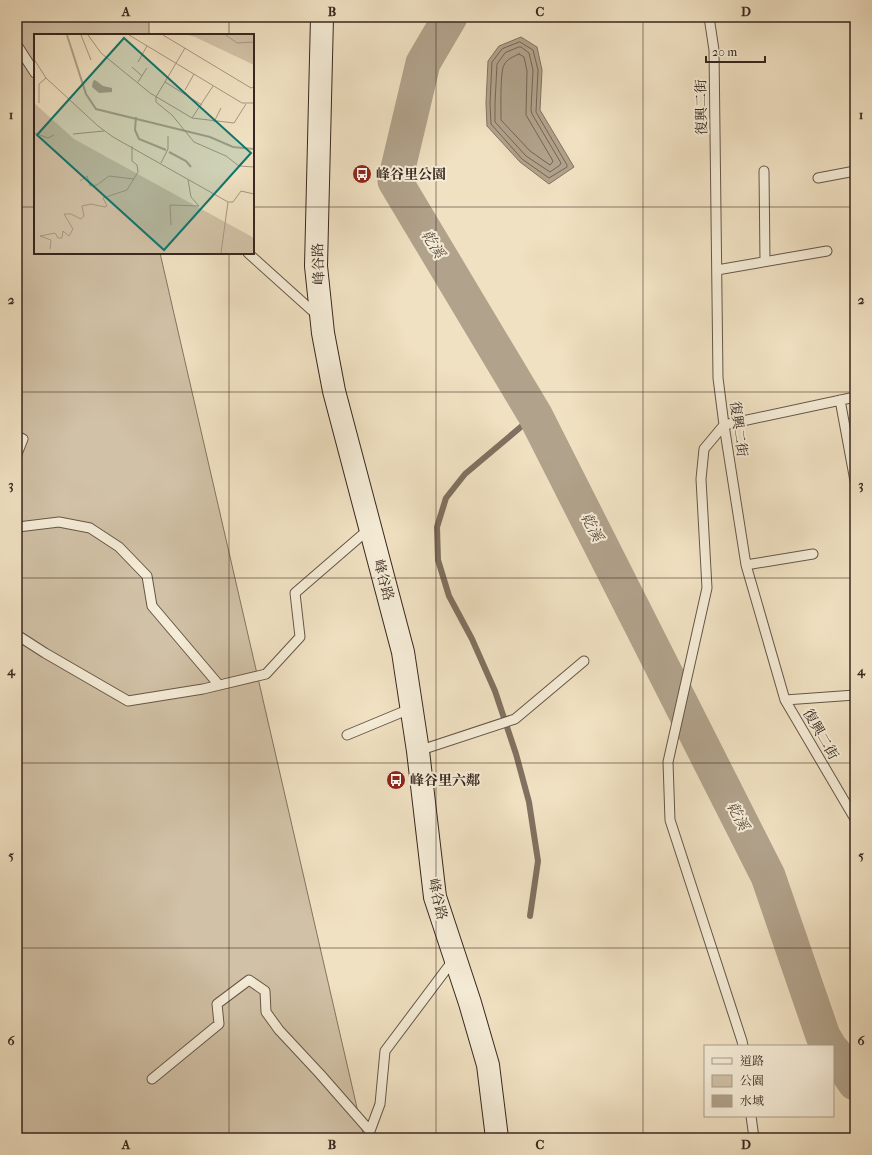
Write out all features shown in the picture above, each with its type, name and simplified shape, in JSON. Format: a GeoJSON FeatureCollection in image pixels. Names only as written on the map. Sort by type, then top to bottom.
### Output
{"type":"FeatureCollection","features":[{"type":"Feature","properties":{"kind":"street","name":"峰谷路"},"geometry":{"type":"LineString","coordinates":[[322,17],[316,266],[322,320],[334,391],[403,652],[418,751],[435,897],[470,1003],[488,1065],[497,1138]]}},
{"type":"Feature","properties":{"kind":"lane","name":"復興二街"},"geometry":{"type":"LineString","coordinates":[[710,17],[714,50],[718,378],[746,566],[785,700],[855,819]]}},
{"type":"Feature","properties":{"kind":"lane"},"geometry":{"type":"LineString","coordinates":[[17,45],[34,71]]}},
{"type":"Feature","properties":{"kind":"lane"},"geometry":{"type":"LineString","coordinates":[[764,171],[765,261]]}},
{"type":"Feature","properties":{"kind":"lane"},"geometry":{"type":"LineString","coordinates":[[818,178],[855,171]]}},
{"type":"Feature","properties":{"kind":"lane"},"geometry":{"type":"LineString","coordinates":[[717,270],[827,251]]}},
{"type":"Feature","properties":{"kind":"lane"},"geometry":{"type":"LineString","coordinates":[[249,254],[322,320]]}},
{"type":"Feature","properties":{"kind":"lane"},"geometry":{"type":"LineString","coordinates":[[743,1045],[670,820],[668,762],[707,588],[701,479],[704,449],[724,425],[855,397]]}},
{"type":"Feature","properties":{"kind":"lane"},"geometry":{"type":"LineString","coordinates":[[840,400],[855,481]]}},
{"type":"Feature","properties":{"kind":"lane"},"geometry":{"type":"LineString","coordinates":[[17,436],[23,439],[17,454]]}},
{"type":"Feature","properties":{"kind":"lane"},"geometry":{"type":"LineString","coordinates":[[17,526],[59,522],[90,528],[119,547],[146,576],[152,606],[219,685]]}},
{"type":"Feature","properties":{"kind":"lane"},"geometry":{"type":"LineString","coordinates":[[17,636],[128,701],[219,685],[266,674],[300,636],[295,593],[370,529]]}},
{"type":"Feature","properties":{"kind":"lane"},"geometry":{"type":"LineString","coordinates":[[746,566],[814,554]]}},
{"type":"Feature","properties":{"kind":"lane"},"geometry":{"type":"LineString","coordinates":[[418,751],[515,719],[584,661]]}},
{"type":"Feature","properties":{"kind":"lane"},"geometry":{"type":"LineString","coordinates":[[785,700],[855,695]]}},
{"type":"Feature","properties":{"kind":"lane"},"geometry":{"type":"LineString","coordinates":[[347,735],[412,708]]}},
{"type":"Feature","properties":{"kind":"lane"},"geometry":{"type":"LineString","coordinates":[[152,1079],[219,1024],[217,1004],[249,980],[265,991],[266,1012],[279,1030],[370,1131],[380,1104],[385,1050],[455,958]]}},
{"type":"Feature","properties":{"kind":"lane"},"geometry":{"type":"LineString","coordinates":[[752,1117],[754,1138]]}},
{"type":"Feature","properties":{"kind":"green space"},"geometry":{"type":"Polygon","coordinates":[[[17,17],[149,17],[149,34],[34,34],[34,254],[160,254],[364,1138],[17,1138],[17,17]]]}},
{"type":"Feature","properties":{"kind":"water"},"geometry":{"type":"Polygon","coordinates":[[[521,37],[537,47],[542,70],[540,110],[574,167],[549,184],[520,162],[487,126],[486,103],[488,61],[499,46],[521,37]]]}},
{"type":"Feature","properties":{"kind":"waterway","name":"乾溪"},"geometry":{"type":"LineString","coordinates":[[450,17],[423,63],[395,181],[535,415],[768,876],[823,1036],[828,1045]]}},
{"type":"Feature","properties":{"kind":"waterway"},"geometry":{"type":"LineString","coordinates":[[530,916],[538,861],[529,802],[516,754],[495,691],[472,639],[449,596],[438,560],[437,527],[446,498],[465,474],[535,415]]}},
{"type":"Feature","properties":{"kind":"waterway","name":"乾溪"},"geometry":{"type":"LineString","coordinates":[[834,1052],[855,1083]]}},
{"type":"Feature","properties":{"kind":"place","name":"峰谷里公園"},"geometry":{"type":"Point","coordinates":[362,174]}},
{"type":"Feature","properties":{"kind":"place","name":"峰谷里六鄰"},"geometry":{"type":"Point","coordinates":[396,780]}}]}
